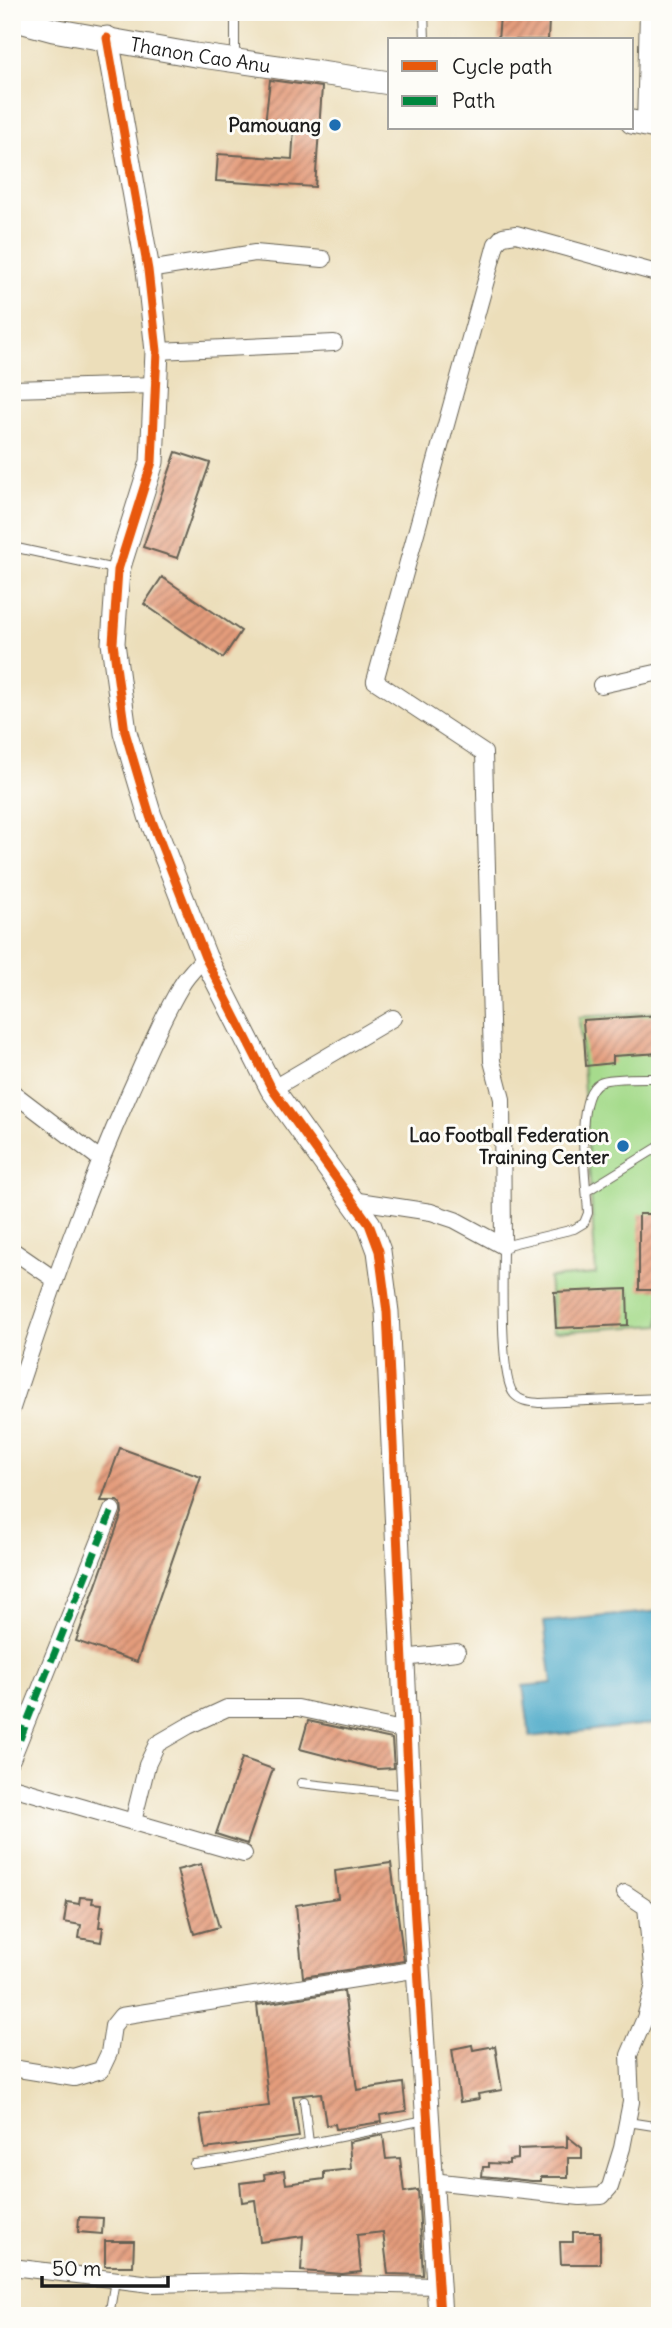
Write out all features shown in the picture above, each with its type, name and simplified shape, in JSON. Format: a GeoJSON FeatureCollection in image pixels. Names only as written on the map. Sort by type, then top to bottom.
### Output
{"type":"FeatureCollection","features":[{"type":"Feature","properties":{"kind":"street"},"geometry":{"type":"LineString","coordinates":[[646,125],[648,12]]}},
{"type":"Feature","properties":{"kind":"street","name":"Thanon Cao Anu"},"geometry":{"type":"LineString","coordinates":[[12,19],[53,30],[236,61],[388,83]]}},
{"type":"Feature","properties":{"kind":"street"},"geometry":{"type":"LineString","coordinates":[[107,38],[148,270],[156,351],[152,462],[118,569],[113,643],[125,732],[150,816],[205,957],[272,1089],[369,1224],[379,1251],[387,1312],[409,1795],[440,2316]]}},
{"type":"Feature","properties":{"kind":"street"},"geometry":{"type":"LineString","coordinates":[[352,1200],[432,1212],[455,1220],[503,1246],[502,1100],[492,1061],[484,753],[375,681],[496,244],[503,236],[516,234],[660,274]]}},
{"type":"Feature","properties":{"kind":"street"},"geometry":{"type":"LineString","coordinates":[[148,270],[255,253],[323,259]]}},
{"type":"Feature","properties":{"kind":"street"},"geometry":{"type":"LineString","coordinates":[[156,351],[334,343]]}},
{"type":"Feature","properties":{"kind":"street"},"geometry":{"type":"LineString","coordinates":[[12,389],[156,385]]}},
{"type":"Feature","properties":{"kind":"street"},"geometry":{"type":"LineString","coordinates":[[601,685],[660,672]]}},
{"type":"Feature","properties":{"kind":"street"},"geometry":{"type":"LineString","coordinates":[[12,1408],[54,1279],[80,1218],[100,1159],[182,984],[205,957]]}},
{"type":"Feature","properties":{"kind":"street"},"geometry":{"type":"LineString","coordinates":[[272,1089],[393,1018]]}},
{"type":"Feature","properties":{"kind":"street"},"geometry":{"type":"LineString","coordinates":[[12,1092],[100,1159]]}},
{"type":"Feature","properties":{"kind":"street"},"geometry":{"type":"LineString","coordinates":[[12,1250],[54,1279]]}},
{"type":"Feature","properties":{"kind":"street"},"geometry":{"type":"LineString","coordinates":[[12,1759],[112,1510]]}},
{"type":"Feature","properties":{"kind":"street"},"geometry":{"type":"LineString","coordinates":[[403,1658],[457,1652]]}},
{"type":"Feature","properties":{"kind":"street"},"geometry":{"type":"LineString","coordinates":[[133,1822],[146,1765],[157,1744],[188,1726],[227,1709],[298,1708],[407,1731]]}},
{"type":"Feature","properties":{"kind":"street"},"geometry":{"type":"LineString","coordinates":[[12,1787],[244,1854]]}},
{"type":"Feature","properties":{"kind":"street"},"geometry":{"type":"LineString","coordinates":[[432,2181],[580,2197],[602,2196],[610,2187],[631,2102],[629,2054],[653,2018],[654,1985],[646,1907],[625,1892]]}},
{"type":"Feature","properties":{"kind":"street"},"geometry":{"type":"LineString","coordinates":[[12,2068],[74,2078],[101,2070],[109,2053],[113,2026],[121,2016],[419,1969]]}},
{"type":"Feature","properties":{"kind":"street"},"geometry":{"type":"LineString","coordinates":[[12,2267],[151,2284],[240,2282],[439,2286]]}},
{"type":"Feature","properties":{"kind":"lane"},"geometry":{"type":"LineString","coordinates":[[235,12],[236,61]]}},
{"type":"Feature","properties":{"kind":"lane"},"geometry":{"type":"LineString","coordinates":[[424,12],[425,38]]}},
{"type":"Feature","properties":{"kind":"lane"},"geometry":{"type":"LineString","coordinates":[[12,547],[118,569]]}},
{"type":"Feature","properties":{"kind":"lane"},"geometry":{"type":"LineString","coordinates":[[660,1078],[601,1081],[592,1088],[586,1102],[583,1121],[588,1213],[584,1223],[574,1229],[503,1246],[505,1361],[513,1394],[523,1401],[540,1403],[660,1398]]}},
{"type":"Feature","properties":{"kind":"lane"},"geometry":{"type":"LineString","coordinates":[[587,1191],[660,1146]]}},
{"type":"Feature","properties":{"kind":"lane"},"geometry":{"type":"LineString","coordinates":[[301,1783],[409,1795]]}},
{"type":"Feature","properties":{"kind":"lane"},"geometry":{"type":"LineString","coordinates":[[304,2101],[309,2143]]}},
{"type":"Feature","properties":{"kind":"lane"},"geometry":{"type":"LineString","coordinates":[[194,2164],[428,2120]]}},
{"type":"Feature","properties":{"kind":"lane"},"geometry":{"type":"LineString","coordinates":[[628,2122],[660,2127]]}},
{"type":"Feature","properties":{"kind":"lane"},"geometry":{"type":"LineString","coordinates":[[109,2316],[115,2280]]}},
{"type":"Feature","properties":{"kind":"green space","name":"Lao Football Federation Training Center"},"geometry":{"type":"Polygon","coordinates":[[[660,1012],[660,1325],[553,1332],[549,1278],[596,1274],[579,1017],[660,1012]]]}},
{"type":"Feature","properties":{"kind":"water"},"geometry":{"type":"Polygon","coordinates":[[[660,1611],[660,1723],[530,1737],[523,1686],[552,1683],[544,1622],[660,1611]]]}},
{"type":"Feature","properties":{"kind":"building"},"geometry":{"type":"Polygon","coordinates":[[[500,16],[549,20],[548,38],[498,38],[500,16]]]}},
{"type":"Feature","properties":{"kind":"building"},"geometry":{"type":"Polygon","coordinates":[[[270,80],[322,87],[315,187],[216,181],[218,154],[292,159],[294,127],[265,124],[270,80]]]}},
{"type":"Feature","properties":{"kind":"building"},"geometry":{"type":"Polygon","coordinates":[[[176,452],[210,463],[177,558],[143,547],[176,452]]]}},
{"type":"Feature","properties":{"kind":"building"},"geometry":{"type":"Polygon","coordinates":[[[162,577],[241,631],[223,658],[144,604],[162,577]]]}},
{"type":"Feature","properties":{"kind":"building"},"geometry":{"type":"Polygon","coordinates":[[[660,1015],[660,1053],[613,1056],[613,1063],[586,1066],[583,1020],[660,1015]]]}},
{"type":"Feature","properties":{"kind":"building"},"geometry":{"type":"Polygon","coordinates":[[[639,1214],[660,1214],[660,1290],[639,1290],[639,1214]]]}},
{"type":"Feature","properties":{"kind":"building"},"geometry":{"type":"Polygon","coordinates":[[[627,1289],[628,1325],[556,1328],[554,1292],[627,1289]]]}},
{"type":"Feature","properties":{"kind":"building"},"geometry":{"type":"Polygon","coordinates":[[[120,1448],[201,1477],[137,1662],[76,1641],[122,1513],[121,1504],[117,1501],[101,1501],[120,1448]]]}},
{"type":"Feature","properties":{"kind":"building"},"geometry":{"type":"Polygon","coordinates":[[[308,1721],[392,1739],[394,1768],[377,1769],[300,1749],[308,1721]]]}},
{"type":"Feature","properties":{"kind":"building"},"geometry":{"type":"Polygon","coordinates":[[[242,1758],[273,1769],[247,1844],[216,1834],[242,1758]]]}},
{"type":"Feature","properties":{"kind":"building"},"geometry":{"type":"Polygon","coordinates":[[[391,1863],[404,1961],[303,1977],[296,1905],[338,1898],[335,1871],[391,1863]]]}},
{"type":"Feature","properties":{"kind":"building"},"geometry":{"type":"Polygon","coordinates":[[[201,1864],[219,1927],[194,1934],[177,1870],[201,1864]]]}},
{"type":"Feature","properties":{"kind":"building"},"geometry":{"type":"Polygon","coordinates":[[[80,1897],[93,1898],[92,1903],[102,1904],[99,1927],[103,1927],[101,1942],[79,1938],[81,1925],[64,1922],[67,1902],[79,1904],[80,1897]]]}},
{"type":"Feature","properties":{"kind":"building"},"geometry":{"type":"Polygon","coordinates":[[[344,1991],[357,2090],[403,2083],[406,2111],[380,2115],[381,2122],[336,2129],[335,2124],[326,2125],[321,2093],[293,2096],[299,2137],[205,2149],[200,2115],[269,2106],[257,2005],[344,1991]]]}},
{"type":"Feature","properties":{"kind":"building"},"geometry":{"type":"Polygon","coordinates":[[[472,2045],[473,2050],[495,2046],[502,2090],[478,2094],[479,2099],[460,2102],[452,2049],[472,2045]]]}},
{"type":"Feature","properties":{"kind":"building"},"geometry":{"type":"Polygon","coordinates":[[[383,2135],[386,2159],[400,2158],[404,2192],[418,2190],[423,2275],[388,2274],[383,2232],[357,2235],[361,2272],[342,2274],[301,2271],[303,2236],[260,2242],[255,2200],[242,2202],[240,2183],[265,2180],[264,2174],[284,2171],[286,2184],[324,2179],[324,2172],[351,2169],[349,2142],[383,2135]]]}},
{"type":"Feature","properties":{"kind":"building"},"geometry":{"type":"Polygon","coordinates":[[[567,2136],[582,2148],[582,2158],[568,2158],[568,2177],[541,2177],[541,2181],[532,2181],[482,2176],[483,2167],[489,2167],[489,2163],[509,2164],[509,2160],[518,2159],[518,2149],[567,2147],[567,2136]]]}},
{"type":"Feature","properties":{"kind":"building"},"geometry":{"type":"Polygon","coordinates":[[[79,2217],[103,2218],[102,2234],[78,2232],[79,2217]]]}},
{"type":"Feature","properties":{"kind":"building"},"geometry":{"type":"Polygon","coordinates":[[[573,2232],[600,2232],[600,2264],[561,2264],[560,2242],[573,2242],[573,2232]]]}},
{"type":"Feature","properties":{"kind":"building"},"geometry":{"type":"Polygon","coordinates":[[[105,2241],[134,2241],[133,2266],[105,2266],[105,2241]]]}},
{"type":"Feature","properties":{"kind":"marked path"},"geometry":{"type":"LineString","coordinates":[[12,1759],[112,1510]]}},
{"type":"Feature","properties":{"kind":"cycle path"},"geometry":{"type":"LineString","coordinates":[[107,38],[148,270],[157,351],[152,462],[118,570],[113,643],[125,732],[150,816],[205,957],[272,1089],[369,1224],[379,1251],[387,1312],[414,1904],[440,2316]]}},
{"type":"Feature","properties":{"kind":"place","name":"Pamouang"},"geometry":{"type":"Point","coordinates":[335,125]}},
{"type":"Feature","properties":{"kind":"place","name":"Lao Football Federation Training Center"},"geometry":{"type":"Point","coordinates":[623,1146]}}]}
